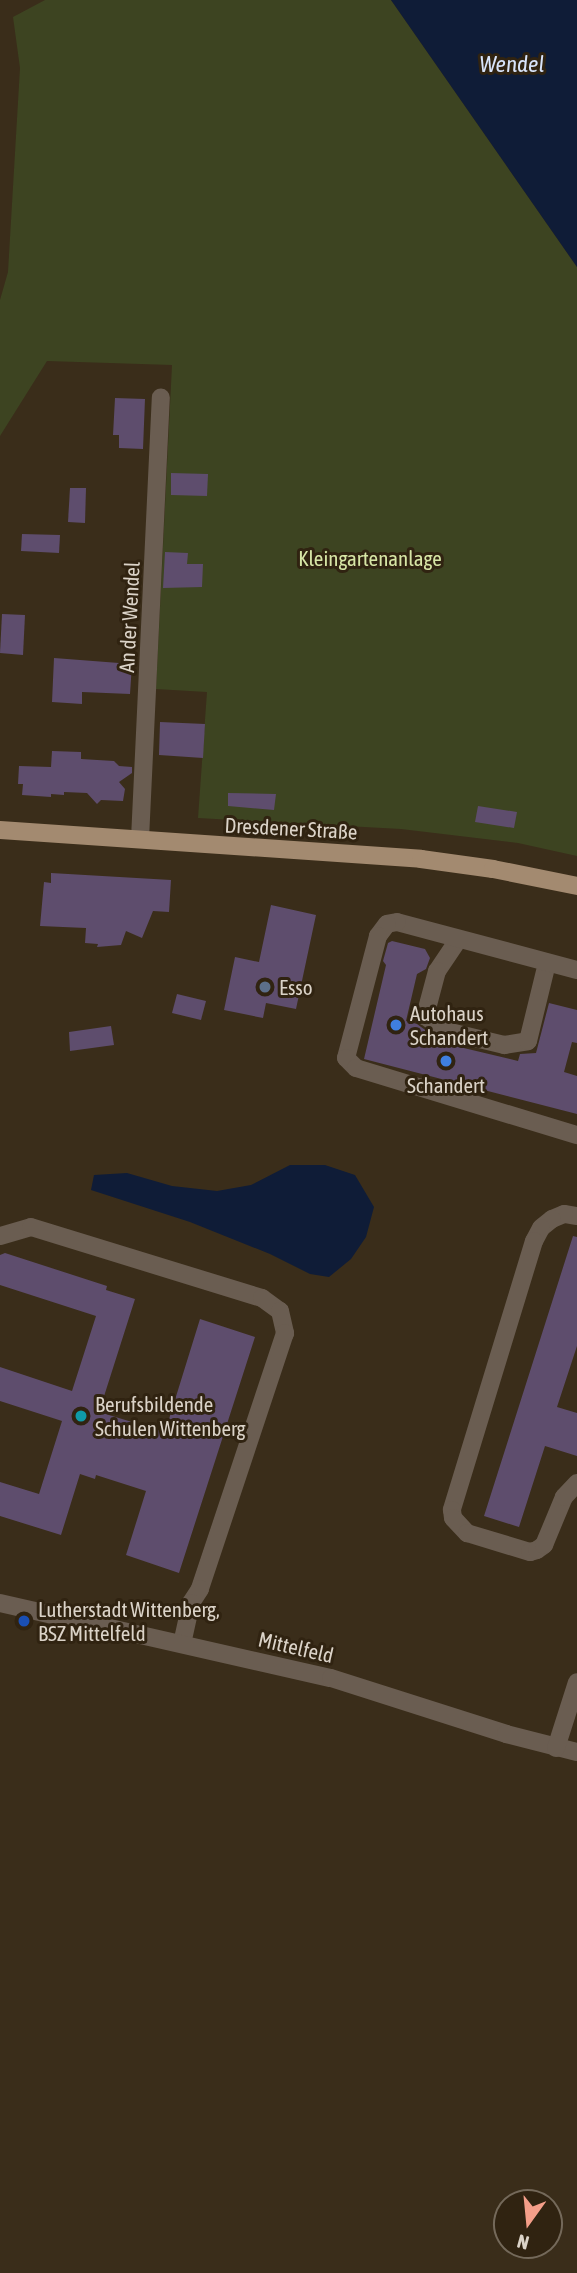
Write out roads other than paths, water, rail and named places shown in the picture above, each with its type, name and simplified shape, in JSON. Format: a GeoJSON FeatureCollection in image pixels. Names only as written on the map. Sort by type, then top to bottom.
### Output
{"type":"FeatureCollection","features":[{"type":"Feature","properties":{"kind":"main road","name":"Dresdener Straße"},"geometry":{"type":"LineString","coordinates":[[0,830],[255,850],[421,859],[493,869],[577,886]]}},
{"type":"Feature","properties":{"kind":"street","name":"An der Wendel"},"geometry":{"type":"LineString","coordinates":[[139,839],[161,397]]}},
{"type":"Feature","properties":{"kind":"street"},"geometry":{"type":"LineString","coordinates":[[577,970],[397,922],[387,924],[378,936],[346,1058],[356,1068],[577,1135]]}},
{"type":"Feature","properties":{"kind":"street"},"geometry":{"type":"LineString","coordinates":[[458,940],[437,971],[425,1016],[446,1031],[504,1045],[528,1041],[547,963]]}},
{"type":"Feature","properties":{"kind":"street"},"geometry":{"type":"LineString","coordinates":[[577,1216],[564,1214],[552,1219],[541,1228],[534,1241],[452,1510],[453,1518],[467,1533],[530,1552],[544,1545],[564,1497],[577,1483]]}},
{"type":"Feature","properties":{"kind":"street"},"geometry":{"type":"LineString","coordinates":[[0,1236],[31,1227],[262,1298],[280,1311],[285,1333],[200,1589],[191,1603],[182,1644]]}},
{"type":"Feature","properties":{"kind":"street","name":"Mittelfeld"},"geometry":{"type":"LineString","coordinates":[[0,1603],[355,1684],[556,1748],[577,1752]]}},
{"type":"Feature","properties":{"kind":"street"},"geometry":{"type":"LineString","coordinates":[[556,1748],[577,1682]]}},
{"type":"Feature","properties":{"kind":"water","name":"Wendel"},"geometry":{"type":"Polygon","coordinates":[[[391,0],[577,0],[577,267],[391,0]]]}},
{"type":"Feature","properties":{"kind":"water"},"geometry":{"type":"Polygon","coordinates":[[[290,1165],[325,1165],[355,1175],[374,1207],[366,1237],[351,1259],[329,1277],[310,1274],[270,1254],[190,1222],[91,1190],[94,1175],[127,1173],[172,1186],[217,1191],[251,1185],[290,1165]]]}},
{"type":"Feature","properties":{"kind":"place","name":"Esso"},"geometry":{"type":"Point","coordinates":[265,987]}},
{"type":"Feature","properties":{"kind":"place","name":"Autohaus Schandert"},"geometry":{"type":"Point","coordinates":[396,1025]}},
{"type":"Feature","properties":{"kind":"place","name":"Schandert"},"geometry":{"type":"Point","coordinates":[446,1061]}},
{"type":"Feature","properties":{"kind":"place","name":"Berufsbildende Schulen Wittenberg"},"geometry":{"type":"Point","coordinates":[81,1416]}},
{"type":"Feature","properties":{"kind":"place","name":"Lutherstadt Wittenberg, BSZ Mittelfeld"},"geometry":{"type":"Point","coordinates":[24,1621]}},
{"type":"Feature","properties":{"kind":"park label","name":"Kleingartenanlage"},"geometry":{"type":"Point","coordinates":[370,558]}}]}
